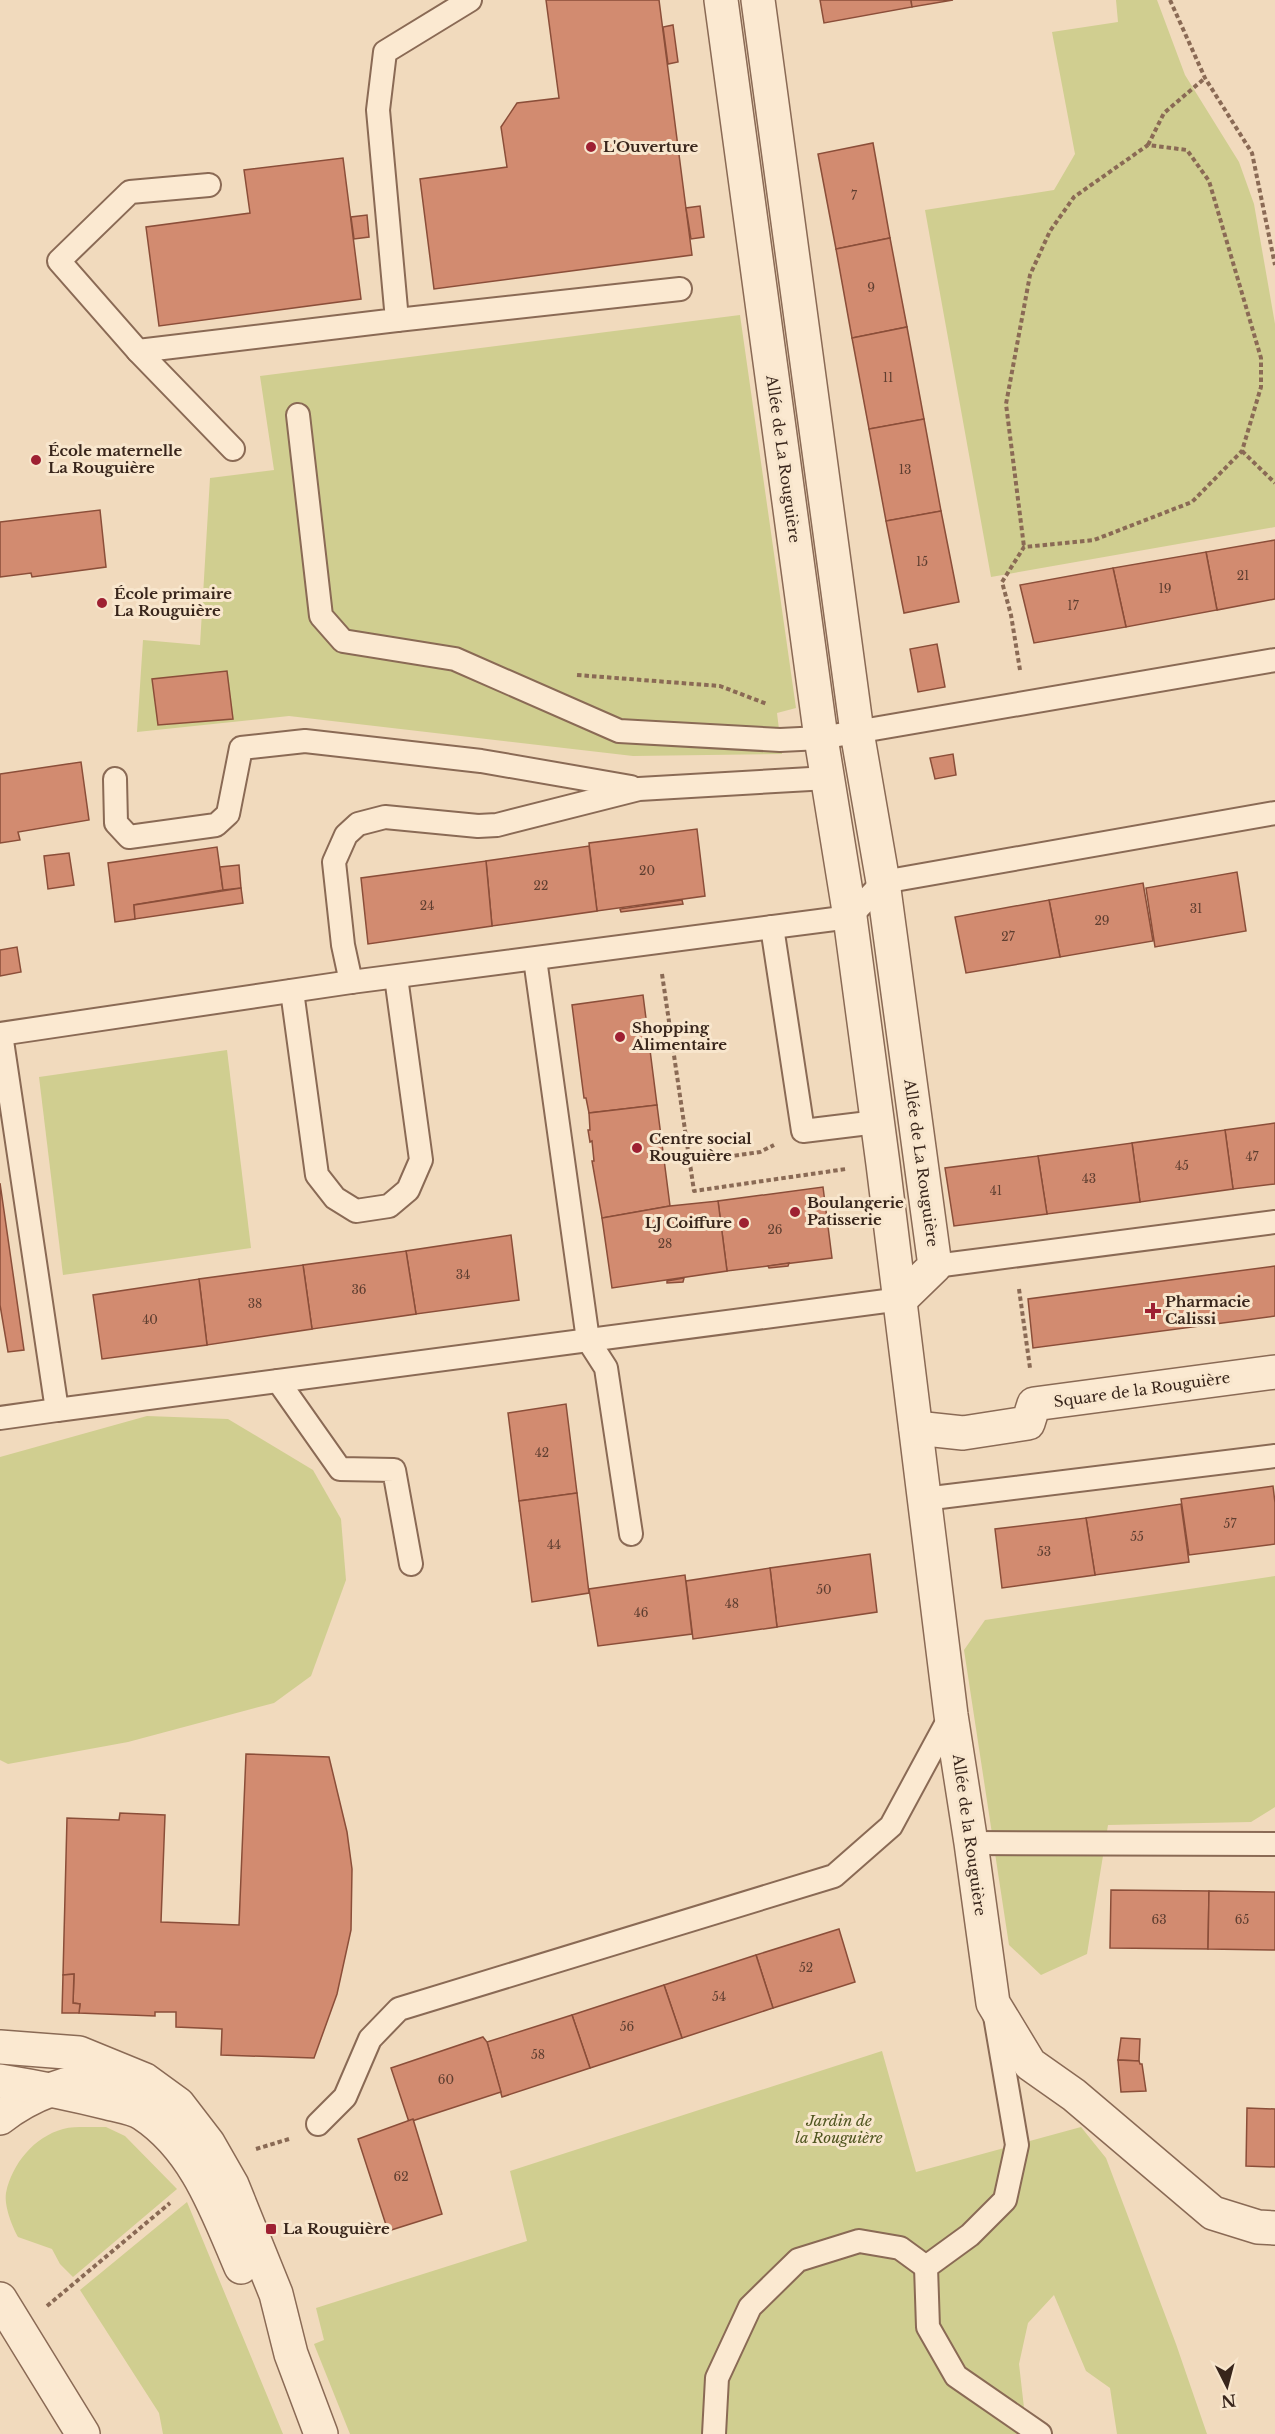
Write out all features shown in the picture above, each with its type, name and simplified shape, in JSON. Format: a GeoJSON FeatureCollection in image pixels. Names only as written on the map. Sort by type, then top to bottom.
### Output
{"type":"FeatureCollection","features":[{"type":"Feature","properties":{"kind":"street","name":"Allée de La Rouguière"},"geometry":{"type":"LineString","coordinates":[[721,0],[821,738],[850,917],[902,1299]]}},
{"type":"Feature","properties":{"kind":"street","name":"Allée de La Rouguière"},"geometry":{"type":"LineString","coordinates":[[758,0],[857,732],[883,882],[935,1266],[902,1299]]}},
{"type":"Feature","properties":{"kind":"street","name":"Allée de la Rouguière"},"geometry":{"type":"LineString","coordinates":[[902,1299],[951,1715],[993,2003],[1030,2064],[1074,2095],[1213,2213],[1258,2227],[1275,2228]]}},
{"type":"Feature","properties":{"kind":"street","name":"Square de la Rouguière"},"geometry":{"type":"LineString","coordinates":[[916,1428],[974,1432],[1028,1423],[1034,1404],[1275,1372]]}},
{"type":"Feature","properties":{"kind":"street"},"geometry":{"type":"LineString","coordinates":[[0,2047],[79,2054],[145,2080],[178,2104],[208,2143],[222,2190],[276,2294],[291,2354],[321,2434]]}},
{"type":"Feature","properties":{"kind":"street"},"geometry":{"type":"LineString","coordinates":[[0,2118],[17,2104],[54,2089],[111,2077],[145,2080]]}},
{"type":"Feature","properties":{"kind":"street"},"geometry":{"type":"LineString","coordinates":[[0,2081],[54,2089],[141,2113],[164,2131],[189,2159],[222,2190]]}},
{"type":"Feature","properties":{"kind":"street"},"geometry":{"type":"LineString","coordinates":[[0,2299],[83,2434]]}},
{"type":"Feature","properties":{"kind":"lane"},"geometry":{"type":"LineString","coordinates":[[397,320],[378,110],[385,52],[470,0]]}},
{"type":"Feature","properties":{"kind":"lane"},"geometry":{"type":"LineString","coordinates":[[210,185],[130,192],[59,261],[138,351],[233,449]]}},
{"type":"Feature","properties":{"kind":"lane"},"geometry":{"type":"LineString","coordinates":[[138,351],[397,320],[680,290]]}},
{"type":"Feature","properties":{"kind":"lane"},"geometry":{"type":"LineString","coordinates":[[298,415],[321,616],[343,641],[455,659],[619,731],[780,740],[821,738],[1275,660]]}},
{"type":"Feature","properties":{"kind":"lane"},"geometry":{"type":"LineString","coordinates":[[115,779],[116,823],[129,837],[216,825],[228,814],[241,748],[305,741],[482,761],[639,789]]}},
{"type":"Feature","properties":{"kind":"lane"},"geometry":{"type":"LineString","coordinates":[[351,982],[343,945],[334,862],[346,835],[358,824],[385,817],[497,825],[639,789],[828,778]]}},
{"type":"Feature","properties":{"kind":"lane"},"geometry":{"type":"LineString","coordinates":[[57,1410],[1,1034],[351,982],[850,917],[883,882],[1275,813]]}},
{"type":"Feature","properties":{"kind":"lane"},"geometry":{"type":"LineString","coordinates":[[772,927],[802,1131],[877,1122]]}},
{"type":"Feature","properties":{"kind":"lane"},"geometry":{"type":"LineString","coordinates":[[535,958],[588,1340],[606,1368],[631,1534]]}},
{"type":"Feature","properties":{"kind":"lane"},"geometry":{"type":"LineString","coordinates":[[292,991],[316,1175],[335,1198],[356,1211],[389,1206],[408,1190],[421,1160],[396,977]]}},
{"type":"Feature","properties":{"kind":"lane"},"geometry":{"type":"LineString","coordinates":[[935,1266],[1275,1222]]}},
{"type":"Feature","properties":{"kind":"lane"},"geometry":{"type":"LineString","coordinates":[[0,1418],[902,1299]]}},
{"type":"Feature","properties":{"kind":"lane"},"geometry":{"type":"LineString","coordinates":[[278,1382],[340,1469],[394,1470],[411,1564]]}},
{"type":"Feature","properties":{"kind":"lane"},"geometry":{"type":"LineString","coordinates":[[924,1499],[1275,1456]]}},
{"type":"Feature","properties":{"kind":"lane"},"geometry":{"type":"LineString","coordinates":[[318,2124],[345,2097],[370,2039],[399,2009],[834,1876],[891,1826],[951,1715]]}},
{"type":"Feature","properties":{"kind":"lane"},"geometry":{"type":"LineString","coordinates":[[971,1843],[1271,1840]]}},
{"type":"Feature","properties":{"kind":"lane"},"geometry":{"type":"LineString","coordinates":[[926,2267],[970,2235],[1005,2200],[1017,2145],[993,2003]]}},
{"type":"Feature","properties":{"kind":"lane"},"geometry":{"type":"LineString","coordinates":[[714,2434],[717,2378],[750,2307],[798,2260],[859,2241],[900,2248],[926,2267]]}},
{"type":"Feature","properties":{"kind":"lane"},"geometry":{"type":"LineString","coordinates":[[926,2267],[928,2327],[956,2376],[1040,2434]]}},
{"type":"Feature","properties":{"kind":"path"},"geometry":{"type":"LineString","coordinates":[[1170,0],[1205,78],[1252,153],[1275,266]]}},
{"type":"Feature","properties":{"kind":"path"},"geometry":{"type":"LineString","coordinates":[[1025,703],[1011,615],[1002,582],[1024,547],[1006,404],[1030,275],[1050,231],[1074,197],[1148,145],[1164,113],[1205,78]]}},
{"type":"Feature","properties":{"kind":"path"},"geometry":{"type":"LineString","coordinates":[[1024,547],[1094,540],[1192,502],[1242,451],[1261,387],[1262,358],[1209,181],[1187,150],[1148,145]]}},
{"type":"Feature","properties":{"kind":"path"},"geometry":{"type":"LineString","coordinates":[[1242,451],[1275,483]]}},
{"type":"Feature","properties":{"kind":"path"},"geometry":{"type":"LineString","coordinates":[[567,673],[720,686],[785,711],[821,738]]}},
{"type":"Feature","properties":{"kind":"path"},"geometry":{"type":"LineString","coordinates":[[661,964],[694,1191],[883,1164]]}},
{"type":"Feature","properties":{"kind":"path"},"geometry":{"type":"LineString","coordinates":[[690,1162],[760,1152]]}},
{"type":"Feature","properties":{"kind":"path"},"geometry":{"type":"LineString","coordinates":[[1022,1311],[1030,1365]]}},
{"type":"Feature","properties":{"kind":"path"},"geometry":{"type":"LineString","coordinates":[[18,2328],[77,2283],[186,2189],[195,2204],[244,2178],[248,2151],[297,2136],[318,2124]]}},
{"type":"Feature","properties":{"kind":"green space"},"geometry":{"type":"Polygon","coordinates":[[[1116,0],[1157,0],[1185,75],[1239,162],[1254,204],[1275,324],[1275,527],[991,577],[925,210],[1054,190],[1075,154],[1052,32],[1118,22],[1116,0]]]}},
{"type":"Feature","properties":{"kind":"green space"},"geometry":{"type":"Polygon","coordinates":[[[740,315],[796,708],[777,713],[782,754],[633,756],[289,716],[137,732],[143,640],[200,645],[210,478],[274,470],[260,376],[740,315]]]}},
{"type":"Feature","properties":{"kind":"green space"},"geometry":{"type":"Polygon","coordinates":[[[227,1050],[251,1248],[63,1275],[39,1077],[227,1050]]]}},
{"type":"Feature","properties":{"kind":"green space"},"geometry":{"type":"Polygon","coordinates":[[[147,1416],[228,1419],[313,1470],[341,1519],[346,1580],[311,1676],[274,1703],[128,1742],[8,1764],[0,1760],[0,1457],[147,1416]]]}},
{"type":"Feature","properties":{"kind":"green space"},"geometry":{"type":"Polygon","coordinates":[[[1275,1576],[1275,1807],[1251,1822],[1108,1825],[1087,1954],[1041,1975],[1009,1945],[964,1650],[985,1620],[1275,1576]]]}},
{"type":"Feature","properties":{"kind":"green space","name":"Jardin de la Rouguière"},"geometry":{"type":"Polygon","coordinates":[[[882,2051],[916,2172],[1081,2127],[1106,2158],[1176,2344],[1207,2434],[1117,2434],[1110,2388],[1086,2371],[1054,2295],[1028,2323],[1019,2364],[1027,2434],[350,2434],[314,2344],[324,2340],[316,2308],[527,2241],[510,2171],[882,2051]]]}},
{"type":"Feature","properties":{"kind":"green space"},"geometry":{"type":"Polygon","coordinates":[[[71,2127],[106,2127],[125,2136],[177,2189],[73,2277],[60,2264],[52,2249],[18,2237],[7,2210],[6,2193],[19,2162],[43,2138],[71,2127]]]}},
{"type":"Feature","properties":{"kind":"green space"},"geometry":{"type":"Polygon","coordinates":[[[187,2202],[283,2434],[163,2434],[159,2413],[80,2290],[187,2202]]]}},
{"type":"Feature","properties":{"kind":"building","name":"L'Ouverture"},"geometry":{"type":"Polygon","coordinates":[[[546,0],[659,0],[692,255],[434,289],[420,179],[507,167],[501,127],[517,103],[559,98],[546,0]]]}},
{"type":"Feature","properties":{"kind":"building"},"geometry":{"type":"Polygon","coordinates":[[[820,0],[911,0],[912,7],[824,23],[820,0]]]}},
{"type":"Feature","properties":{"kind":"building"},"geometry":{"type":"Polygon","coordinates":[[[911,0],[953,0],[912,7],[911,0]]]}},
{"type":"Feature","properties":{"kind":"building"},"geometry":{"type":"Polygon","coordinates":[[[673,25],[678,62],[668,64],[663,27],[673,25]]]}},
{"type":"Feature","properties":{"kind":"building"},"geometry":{"type":"Polygon","coordinates":[[[873,143],[890,238],[836,249],[818,154],[873,143]]]}},
{"type":"Feature","properties":{"kind":"building"},"geometry":{"type":"Polygon","coordinates":[[[343,158],[361,299],[159,326],[146,227],[250,213],[244,170],[343,158]]]}},
{"type":"Feature","properties":{"kind":"building"},"geometry":{"type":"Polygon","coordinates":[[[700,206],[704,237],[691,239],[686,208],[700,206]]]}},
{"type":"Feature","properties":{"kind":"building"},"geometry":{"type":"Polygon","coordinates":[[[367,215],[369,237],[354,239],[351,217],[367,215]]]}},
{"type":"Feature","properties":{"kind":"building"},"geometry":{"type":"Polygon","coordinates":[[[890,238],[907,327],[852,338],[836,249],[890,238]]]}},
{"type":"Feature","properties":{"kind":"building"},"geometry":{"type":"Polygon","coordinates":[[[907,327],[924,419],[869,429],[852,338],[907,327]]]}},
{"type":"Feature","properties":{"kind":"building"},"geometry":{"type":"Polygon","coordinates":[[[924,419],[941,511],[886,521],[869,429],[924,419]]]}},
{"type":"Feature","properties":{"kind":"building"},"geometry":{"type":"Polygon","coordinates":[[[100,510],[106,567],[32,577],[31,573],[0,577],[0,522],[100,510]]]}},
{"type":"Feature","properties":{"kind":"building"},"geometry":{"type":"Polygon","coordinates":[[[941,511],[959,602],[904,613],[886,521],[941,511]]]}},
{"type":"Feature","properties":{"kind":"building"},"geometry":{"type":"Polygon","coordinates":[[[1275,540],[1275,599],[1217,610],[1206,552],[1275,540]]]}},
{"type":"Feature","properties":{"kind":"building"},"geometry":{"type":"Polygon","coordinates":[[[1206,552],[1217,610],[1126,627],[1113,568],[1206,552]]]}},
{"type":"Feature","properties":{"kind":"building"},"geometry":{"type":"Polygon","coordinates":[[[1113,568],[1126,627],[1034,643],[1020,585],[1113,568]]]}},
{"type":"Feature","properties":{"kind":"building"},"geometry":{"type":"Polygon","coordinates":[[[937,644],[945,687],[918,692],[910,649],[937,644]]]}},
{"type":"Feature","properties":{"kind":"building"},"geometry":{"type":"Polygon","coordinates":[[[227,671],[233,719],[158,725],[152,679],[227,671]]]}},
{"type":"Feature","properties":{"kind":"building"},"geometry":{"type":"Polygon","coordinates":[[[953,754],[956,775],[935,779],[930,758],[953,754]]]}},
{"type":"Feature","properties":{"kind":"building"},"geometry":{"type":"Polygon","coordinates":[[[81,762],[89,820],[18,832],[20,840],[0,843],[0,774],[81,762]]]}},
{"type":"Feature","properties":{"kind":"building"},"geometry":{"type":"Polygon","coordinates":[[[697,829],[705,896],[597,911],[589,843],[697,829]]]}},
{"type":"Feature","properties":{"kind":"building"},"geometry":{"type":"Polygon","coordinates":[[[589,846],[597,911],[492,926],[486,861],[589,846]]]}},
{"type":"Feature","properties":{"kind":"building"},"geometry":{"type":"Polygon","coordinates":[[[217,847],[223,890],[134,905],[135,919],[115,922],[108,863],[217,847]]]}},
{"type":"Feature","properties":{"kind":"building"},"geometry":{"type":"Polygon","coordinates":[[[69,853],[74,885],[48,889],[44,856],[69,853]]]}},
{"type":"Feature","properties":{"kind":"building"},"geometry":{"type":"Polygon","coordinates":[[[486,861],[492,926],[368,944],[361,878],[486,861]]]}},
{"type":"Feature","properties":{"kind":"building"},"geometry":{"type":"Polygon","coordinates":[[[239,865],[241,888],[223,890],[220,867],[239,865]]]}},
{"type":"Feature","properties":{"kind":"building"},"geometry":{"type":"Polygon","coordinates":[[[1237,872],[1246,931],[1155,947],[1146,888],[1237,872]]]}},
{"type":"Feature","properties":{"kind":"building"},"geometry":{"type":"Polygon","coordinates":[[[1143,883],[1153,941],[1060,957],[1049,900],[1143,883]]]}},
{"type":"Feature","properties":{"kind":"building"},"geometry":{"type":"Polygon","coordinates":[[[241,888],[243,903],[135,919],[134,905],[241,888]]]}},
{"type":"Feature","properties":{"kind":"building"},"geometry":{"type":"Polygon","coordinates":[[[682,900],[683,904],[621,912],[620,909],[682,900]]]}},
{"type":"Feature","properties":{"kind":"building"},"geometry":{"type":"Polygon","coordinates":[[[1049,900],[1060,957],[966,973],[955,917],[1049,900]]]}},
{"type":"Feature","properties":{"kind":"building"},"geometry":{"type":"Polygon","coordinates":[[[17,947],[21,972],[0,976],[0,950],[17,947]]]}},
{"type":"Feature","properties":{"kind":"building"},"geometry":{"type":"Polygon","coordinates":[[[643,995],[657,1105],[589,1113],[586,1098],[584,1098],[572,1005],[643,995]]]}},
{"type":"Feature","properties":{"kind":"building"},"geometry":{"type":"Polygon","coordinates":[[[657,1105],[670,1206],[602,1218],[592,1161],[594,1161],[592,1141],[590,1142],[588,1130],[590,1130],[589,1113],[657,1105]]]}},
{"type":"Feature","properties":{"kind":"building"},"geometry":{"type":"Polygon","coordinates":[[[1275,1123],[1275,1184],[1233,1189],[1225,1130],[1275,1123]]]}},
{"type":"Feature","properties":{"kind":"building"},"geometry":{"type":"Polygon","coordinates":[[[1225,1130],[1233,1189],[1140,1202],[1132,1143],[1225,1130]]]}},
{"type":"Feature","properties":{"kind":"building"},"geometry":{"type":"Polygon","coordinates":[[[1132,1143],[1140,1202],[1047,1214],[1038,1156],[1132,1143]]]}},
{"type":"Feature","properties":{"kind":"building"},"geometry":{"type":"Polygon","coordinates":[[[1038,1156],[1047,1214],[954,1226],[945,1168],[1038,1156]]]}},
{"type":"Feature","properties":{"kind":"building"},"geometry":{"type":"Polygon","coordinates":[[[0,1183],[24,1350],[8,1352],[0,1305],[0,1183]]]}},
{"type":"Feature","properties":{"kind":"building"},"geometry":{"type":"Polygon","coordinates":[[[823,1187],[832,1258],[727,1271],[718,1201],[823,1187]]]}},
{"type":"Feature","properties":{"kind":"building"},"geometry":{"type":"Polygon","coordinates":[[[718,1201],[727,1271],[612,1288],[602,1218],[670,1206],[718,1201]]]}},
{"type":"Feature","properties":{"kind":"building"},"geometry":{"type":"Polygon","coordinates":[[[511,1235],[519,1300],[416,1314],[406,1251],[511,1235]]]}},
{"type":"Feature","properties":{"kind":"building"},"geometry":{"type":"Polygon","coordinates":[[[406,1251],[416,1314],[312,1329],[303,1265],[406,1251]]]}},
{"type":"Feature","properties":{"kind":"building"},"geometry":{"type":"Polygon","coordinates":[[[789,1263],[788,1266],[769,1268],[768,1266],[789,1263]]]}},
{"type":"Feature","properties":{"kind":"building"},"geometry":{"type":"Polygon","coordinates":[[[303,1265],[312,1329],[207,1345],[199,1279],[303,1265]]]}},
{"type":"Feature","properties":{"kind":"building"},"geometry":{"type":"Polygon","coordinates":[[[1275,1266],[1275,1316],[1033,1348],[1028,1299],[1275,1266]]]}},
{"type":"Feature","properties":{"kind":"building"},"geometry":{"type":"Polygon","coordinates":[[[684,1278],[683,1282],[667,1283],[667,1281],[684,1278]]]}},
{"type":"Feature","properties":{"kind":"building"},"geometry":{"type":"Polygon","coordinates":[[[199,1279],[207,1345],[102,1359],[93,1295],[199,1279]]]}},
{"type":"Feature","properties":{"kind":"building"},"geometry":{"type":"Polygon","coordinates":[[[566,1404],[577,1493],[519,1501],[508,1413],[566,1404]]]}},
{"type":"Feature","properties":{"kind":"building"},"geometry":{"type":"Polygon","coordinates":[[[1273,1486],[1275,1544],[1189,1555],[1181,1499],[1273,1486]]]}},
{"type":"Feature","properties":{"kind":"building"},"geometry":{"type":"Polygon","coordinates":[[[577,1493],[589,1593],[532,1602],[519,1501],[577,1493]]]}},
{"type":"Feature","properties":{"kind":"building"},"geometry":{"type":"Polygon","coordinates":[[[1181,1504],[1189,1562],[1095,1575],[1086,1518],[1181,1504]]]}},
{"type":"Feature","properties":{"kind":"building"},"geometry":{"type":"Polygon","coordinates":[[[1086,1518],[1095,1575],[1002,1588],[995,1529],[1086,1518]]]}},
{"type":"Feature","properties":{"kind":"building"},"geometry":{"type":"Polygon","coordinates":[[[870,1554],[877,1612],[777,1627],[770,1568],[870,1554]]]}},
{"type":"Feature","properties":{"kind":"building"},"geometry":{"type":"Polygon","coordinates":[[[770,1568],[777,1627],[693,1639],[686,1581],[770,1568]]]}},
{"type":"Feature","properties":{"kind":"building"},"geometry":{"type":"Polygon","coordinates":[[[685,1575],[692,1634],[598,1646],[589,1589],[685,1575]]]}},
{"type":"Feature","properties":{"kind":"building"},"geometry":{"type":"Polygon","coordinates":[[[246,1754],[329,1757],[347,1832],[352,1869],[351,1930],[337,1994],[314,2058],[221,2055],[222,2029],[176,2027],[176,2012],[155,2012],[155,2016],[79,2013],[80,2004],[73,2003],[74,1974],[63,1975],[67,1818],[119,1820],[120,1813],[165,1815],[161,1922],[239,1925],[246,1754]]]}},
{"type":"Feature","properties":{"kind":"building"},"geometry":{"type":"Polygon","coordinates":[[[1111,1890],[1209,1891],[1208,1949],[1110,1948],[1111,1890]]]}},
{"type":"Feature","properties":{"kind":"building"},"geometry":{"type":"Polygon","coordinates":[[[1209,1891],[1275,1892],[1275,1950],[1208,1949],[1209,1891]]]}},
{"type":"Feature","properties":{"kind":"building"},"geometry":{"type":"Polygon","coordinates":[[[839,1929],[855,1982],[773,2008],[756,1955],[839,1929]]]}},
{"type":"Feature","properties":{"kind":"building"},"geometry":{"type":"Polygon","coordinates":[[[756,1955],[773,2008],[682,2038],[664,1985],[756,1955]]]}},
{"type":"Feature","properties":{"kind":"building"},"geometry":{"type":"Polygon","coordinates":[[[74,1974],[73,2003],[80,2004],[79,2013],[62,2013],[63,1975],[74,1974]]]}},
{"type":"Feature","properties":{"kind":"building"},"geometry":{"type":"Polygon","coordinates":[[[664,1985],[682,2038],[590,2068],[572,2015],[664,1985]]]}},
{"type":"Feature","properties":{"kind":"building"},"geometry":{"type":"Polygon","coordinates":[[[572,2015],[590,2068],[502,2097],[487,2042],[572,2015]]]}},
{"type":"Feature","properties":{"kind":"building"},"geometry":{"type":"Polygon","coordinates":[[[483,2037],[487,2042],[501,2092],[409,2122],[391,2068],[483,2037]]]}},
{"type":"Feature","properties":{"kind":"building"},"geometry":{"type":"Polygon","coordinates":[[[1121,2038],[1140,2039],[1139,2061],[1118,2060],[1121,2038]]]}},
{"type":"Feature","properties":{"kind":"building"},"geometry":{"type":"Polygon","coordinates":[[[1118,2060],[1139,2061],[1142,2064],[1146,2091],[1121,2092],[1118,2060]]]}},
{"type":"Feature","properties":{"kind":"building"},"geometry":{"type":"Polygon","coordinates":[[[1247,2108],[1275,2109],[1275,2167],[1246,2166],[1247,2108]]]}},
{"type":"Feature","properties":{"kind":"building"},"geometry":{"type":"Polygon","coordinates":[[[413,2119],[442,2214],[388,2231],[358,2139],[413,2119]]]}},
{"type":"Feature","properties":{"kind":"place","name":"L'Ouverture"},"geometry":{"type":"Point","coordinates":[591,147]}},
{"type":"Feature","properties":{"kind":"place","name":"École maternelle La Rouguière"},"geometry":{"type":"Point","coordinates":[36,460]}},
{"type":"Feature","properties":{"kind":"place","name":"École primaire La Rouguière"},"geometry":{"type":"Point","coordinates":[102,603]}},
{"type":"Feature","properties":{"kind":"place","name":"Shopping Alimentaire"},"geometry":{"type":"Point","coordinates":[620,1037]}},
{"type":"Feature","properties":{"kind":"place","name":"Centre social Rouguière"},"geometry":{"type":"Point","coordinates":[637,1148]}},
{"type":"Feature","properties":{"kind":"place","name":"Boulangerie Patisserie"},"geometry":{"type":"Point","coordinates":[795,1212]}},
{"type":"Feature","properties":{"kind":"place","name":"LJ Coiffure"},"geometry":{"type":"Point","coordinates":[744,1223]}},
{"type":"Feature","properties":{"kind":"place","name":"Pharmacie Calissi"},"geometry":{"type":"Point","coordinates":[1153,1311]}},
{"type":"Feature","properties":{"kind":"place","name":"La Rouguière"},"geometry":{"type":"Point","coordinates":[271,2229]}}]}
